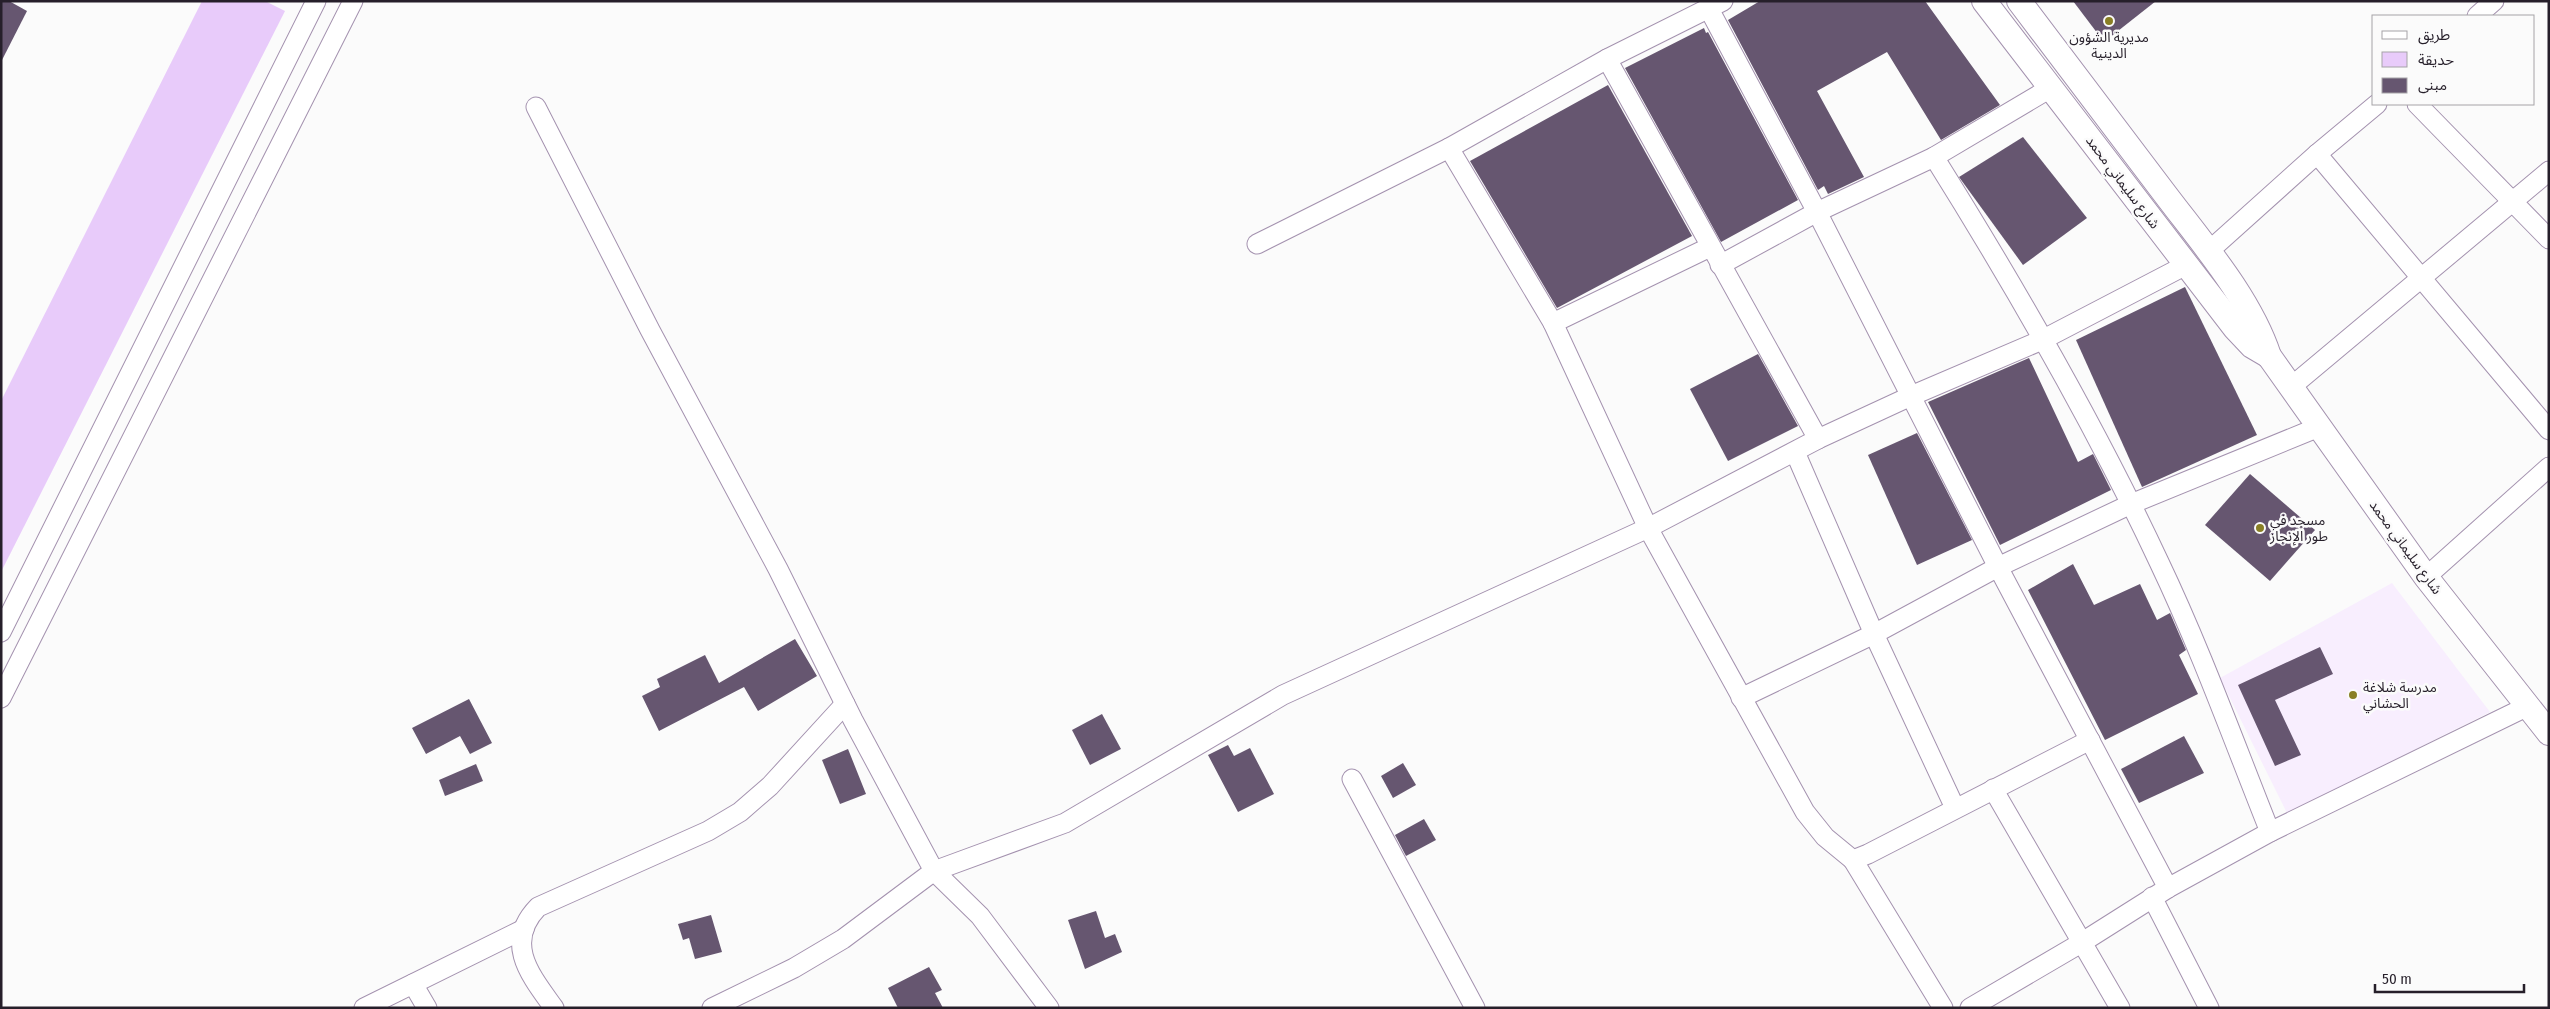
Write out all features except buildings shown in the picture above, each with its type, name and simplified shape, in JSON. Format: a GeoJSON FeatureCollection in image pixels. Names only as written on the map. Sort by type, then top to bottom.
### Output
{"type":"FeatureCollection","features":[{"type":"Feature","properties":{"kind":"street"},"geometry":{"type":"LineString","coordinates":[[1,632],[316,1]]}},
{"type":"Feature","properties":{"kind":"street"},"geometry":{"type":"LineString","coordinates":[[1,698],[353,1]]}},
{"type":"Feature","properties":{"kind":"street","name":"شارع سليماني محمد"},"geometry":{"type":"LineString","coordinates":[[1984,1],[2239,332],[2252,346],[2270,356]]}},
{"type":"Feature","properties":{"kind":"street","name":"شارع سليماني محمد"},"geometry":{"type":"LineString","coordinates":[[2019,1],[2208,251],[2251,315],[2270,356],[2426,577],[2549,733]]}},
{"type":"Feature","properties":{"kind":"street"},"geometry":{"type":"LineString","coordinates":[[2478,15],[2494,1]]}},
{"type":"Feature","properties":{"kind":"street"},"geometry":{"type":"LineString","coordinates":[[1258,244],[1450,148],[1607,58],[1716,5],[1817,212],[1998,567],[2090,740],[2160,892],[2209,1008]]}},
{"type":"Feature","properties":{"kind":"street"},"geometry":{"type":"LineString","coordinates":[[1607,58],[1818,439]]}},
{"type":"Feature","properties":{"kind":"street"},"geometry":{"type":"LineString","coordinates":[[1720,265],[1817,212],[1934,157],[2052,87]]}},
{"type":"Feature","properties":{"kind":"street"},"geometry":{"type":"LineString","coordinates":[[2208,251],[2317,154],[2376,105]]}},
{"type":"Feature","properties":{"kind":"street"},"geometry":{"type":"LineString","coordinates":[[2418,105],[2549,239]]}},
{"type":"Feature","properties":{"kind":"street"},"geometry":{"type":"LineString","coordinates":[[536,107],[650,330],[778,569],[846,704],[934,871],[985,922],[1049,1008]]}},
{"type":"Feature","properties":{"kind":"street"},"geometry":{"type":"LineString","coordinates":[[1450,148],[1553,323],[1648,528],[1805,812],[1825,837],[1853,860],[1943,1008]]}},
{"type":"Feature","properties":{"kind":"street"},"geometry":{"type":"LineString","coordinates":[[2317,154],[2549,430]]}},
{"type":"Feature","properties":{"kind":"street"},"geometry":{"type":"LineString","coordinates":[[1934,157],[1991,248],[2132,504],[2194,644],[2270,832]]}},
{"type":"Feature","properties":{"kind":"street"},"geometry":{"type":"LineString","coordinates":[[2291,387],[2549,172]]}},
{"type":"Feature","properties":{"kind":"street"},"geometry":{"type":"LineString","coordinates":[[1553,323],[1710,247]]}},
{"type":"Feature","properties":{"kind":"street"},"geometry":{"type":"LineString","coordinates":[[721,1006],[794,968],[843,939],[934,871],[1065,823],[1283,696],[1648,528],[1818,439],[1911,396],[2042,340],[2186,264]]}},
{"type":"Feature","properties":{"kind":"street"},"geometry":{"type":"LineString","coordinates":[[1741,698],[1874,634],[1998,567],[2132,504],[2319,427]]}},
{"type":"Feature","properties":{"kind":"street"},"geometry":{"type":"LineString","coordinates":[[1795,452],[1874,634],[1955,808]]}},
{"type":"Feature","properties":{"kind":"street"},"geometry":{"type":"LineString","coordinates":[[2426,577],[2549,467]]}},
{"type":"Feature","properties":{"kind":"street"},"geometry":{"type":"LineString","coordinates":[[554,1008],[530,974],[521,945],[524,929],[530,916],[538,907],[708,831],[740,812],[770,786],[846,704]]}},
{"type":"Feature","properties":{"kind":"street"},"geometry":{"type":"LineString","coordinates":[[1970,1008],[2081,943],[2160,892],[2270,832],[2528,706]]}},
{"type":"Feature","properties":{"kind":"street"},"geometry":{"type":"LineString","coordinates":[[1853,860],[2090,740]]}},
{"type":"Feature","properties":{"kind":"street"},"geometry":{"type":"LineString","coordinates":[[1352,779],[1475,1008]]}},
{"type":"Feature","properties":{"kind":"street"},"geometry":{"type":"LineString","coordinates":[[1993,789],[2120,1008]]}},
{"type":"Feature","properties":{"kind":"street"},"geometry":{"type":"LineString","coordinates":[[364,1008],[524,929]]}},
{"type":"Feature","properties":{"kind":"street"},"geometry":{"type":"LineString","coordinates":[[413,984],[427,1008]]}},
{"type":"Feature","properties":{"kind":"shaded area","name":"مدرسة شلاغة الحشاني"},"geometry":{"type":"Polygon","coordinates":[[[2392,583],[2490,712],[2287,813],[2220,678],[2392,583]]]}},
{"type":"Feature","properties":{"kind":"green space"},"geometry":{"type":"Polygon","coordinates":[[[202,1],[265,1],[285,11],[1,572],[1,401],[202,1]]]}},
{"type":"Feature","properties":{"kind":"place","name":"مديرية الشؤون الدينية"},"geometry":{"type":"Point","coordinates":[2109,21]}},
{"type":"Feature","properties":{"kind":"place","name":"مسجد في طور الإنجاز"},"geometry":{"type":"Point","coordinates":[2260,528]}},
{"type":"Feature","properties":{"kind":"place","name":"مدرسة شلاغة الحشاني"},"geometry":{"type":"Point","coordinates":[2353,695]}}]}
